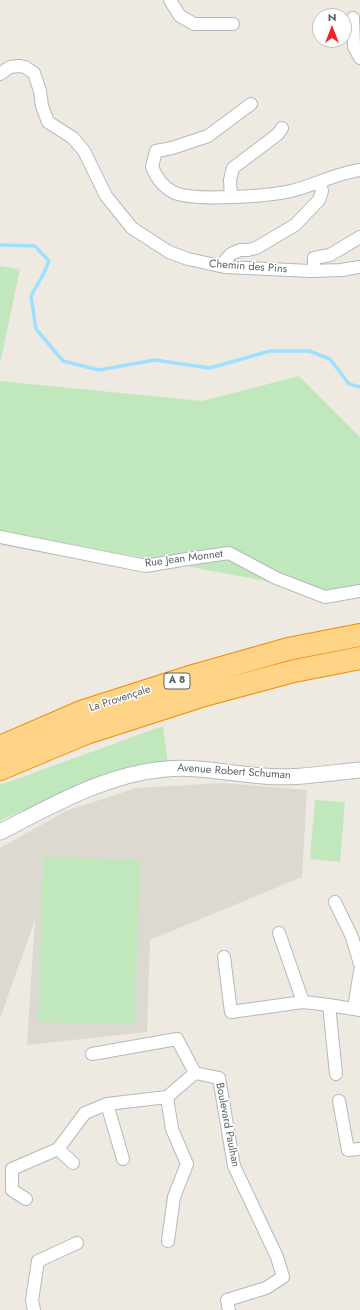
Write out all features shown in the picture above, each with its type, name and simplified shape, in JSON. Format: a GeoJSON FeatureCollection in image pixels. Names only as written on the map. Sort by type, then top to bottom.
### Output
{"type":"FeatureCollection","features":[{"type":"Feature","properties":{"kind":"highway","name":"La Provençale"},"geometry":{"type":"LineString","coordinates":[[0,746],[81,712],[193,676],[288,649],[360,635]]}},
{"type":"Feature","properties":{"kind":"highway","name":"La Provençale"},"geometry":{"type":"LineString","coordinates":[[0,769],[86,733],[201,696],[294,671],[360,658]]}},
{"type":"Feature","properties":{"kind":"street"},"geometry":{"type":"LineString","coordinates":[[170,0],[180,16],[194,24],[233,24]]}},
{"type":"Feature","properties":{"kind":"street"},"geometry":{"type":"LineString","coordinates":[[353,18],[354,47],[360,58]]}},
{"type":"Feature","properties":{"kind":"street","name":"Chemin des Pins"},"geometry":{"type":"LineString","coordinates":[[0,74],[10,67],[19,66],[26,67],[34,73],[40,91],[42,106],[48,122],[73,138],[84,151],[106,196],[132,228],[169,252],[188,260],[238,268],[314,271],[341,270],[360,267]]}},
{"type":"Feature","properties":{"kind":"street"},"geometry":{"type":"LineString","coordinates":[[251,104],[208,136],[172,148],[156,151],[152,167],[159,181],[174,193],[195,197],[231,197],[293,190],[348,172],[360,170]]}},
{"type":"Feature","properties":{"kind":"street"},"geometry":{"type":"LineString","coordinates":[[231,197],[230,180],[233,168],[278,134],[282,128]]}},
{"type":"Feature","properties":{"kind":"street"},"geometry":{"type":"LineString","coordinates":[[220,266],[231,254],[240,250],[256,248],[295,226],[319,200],[322,191],[320,182]]}},
{"type":"Feature","properties":{"kind":"street"},"geometry":{"type":"LineString","coordinates":[[314,271],[314,258],[330,255],[360,237]]}},
{"type":"Feature","properties":{"kind":"street","name":"Rue Jean Monnet"},"geometry":{"type":"LineString","coordinates":[[0,537],[146,566],[229,554],[276,578],[325,596],[360,591]]}},
{"type":"Feature","properties":{"kind":"street","name":"Avenue Robert Schuman"},"geometry":{"type":"LineString","coordinates":[[0,832],[65,798],[93,786],[120,777],[148,771],[187,768],[264,776],[301,776],[360,770]]}},
{"type":"Feature","properties":{"kind":"street"},"geometry":{"type":"LineString","coordinates":[[335,902],[352,937],[360,964]]}},
{"type":"Feature","properties":{"kind":"street"},"geometry":{"type":"LineString","coordinates":[[279,933],[303,1002]]}},
{"type":"Feature","properties":{"kind":"street"},"geometry":{"type":"LineString","coordinates":[[224,957],[231,1012],[303,1002],[357,1009],[360,971]]}},
{"type":"Feature","properties":{"kind":"street"},"geometry":{"type":"LineString","coordinates":[[329,1005],[336,1074]]}},
{"type":"Feature","properties":{"kind":"street"},"geometry":{"type":"LineString","coordinates":[[26,1200],[12,1190],[12,1169],[58,1149],[85,1113],[107,1104],[167,1097],[195,1072],[178,1040],[92,1054]]}},
{"type":"Feature","properties":{"kind":"street","name":"Boulevard Paulhan"},"geometry":{"type":"LineString","coordinates":[[195,1072],[219,1078],[234,1166],[277,1257],[283,1277],[266,1288],[227,1300],[229,1310]]}},
{"type":"Feature","properties":{"kind":"street"},"geometry":{"type":"LineString","coordinates":[[167,1097],[172,1129],[187,1164],[174,1197],[168,1241]]}},
{"type":"Feature","properties":{"kind":"street"},"geometry":{"type":"LineString","coordinates":[[339,1101],[348,1150],[360,1149]]}},
{"type":"Feature","properties":{"kind":"street"},"geometry":{"type":"LineString","coordinates":[[107,1104],[123,1159]]}},
{"type":"Feature","properties":{"kind":"street"},"geometry":{"type":"LineString","coordinates":[[58,1149],[73,1162]]}},
{"type":"Feature","properties":{"kind":"street"},"geometry":{"type":"LineString","coordinates":[[34,1310],[32,1300],[38,1261],[77,1243]]}},
{"type":"Feature","properties":{"kind":"shaded area"},"geometry":{"type":"Polygon","coordinates":[[[223,783],[307,790],[302,877],[150,940],[147,1032],[27,1045],[35,920],[0,1018],[0,848],[66,811],[136,788],[223,783]]]}},
{"type":"Feature","properties":{"kind":"green space"},"geometry":{"type":"Polygon","coordinates":[[[0,266],[20,269],[0,364],[0,266]]]}},
{"type":"Feature","properties":{"kind":"green space"},"geometry":{"type":"Polygon","coordinates":[[[299,376],[360,437],[360,586],[324,592],[0,531],[0,381],[202,401],[299,376]]]}},
{"type":"Feature","properties":{"kind":"green space"},"geometry":{"type":"Polygon","coordinates":[[[163,726],[168,765],[98,779],[5,818],[0,822],[0,785],[163,726]]]}},
{"type":"Feature","properties":{"kind":"green space"},"geometry":{"type":"Polygon","coordinates":[[[315,800],[345,802],[340,862],[310,859],[315,800]]]}},
{"type":"Feature","properties":{"kind":"green space"},"geometry":{"type":"Polygon","coordinates":[[[43,857],[140,860],[135,1025],[38,1022],[43,857]]]}},
{"type":"Feature","properties":{"kind":"waterway"},"geometry":{"type":"LineString","coordinates":[[0,245],[35,246],[49,261],[31,296],[36,329],[63,361],[99,370],[155,360],[210,368],[270,351],[309,351],[330,359],[349,384],[360,387]]}}]}
